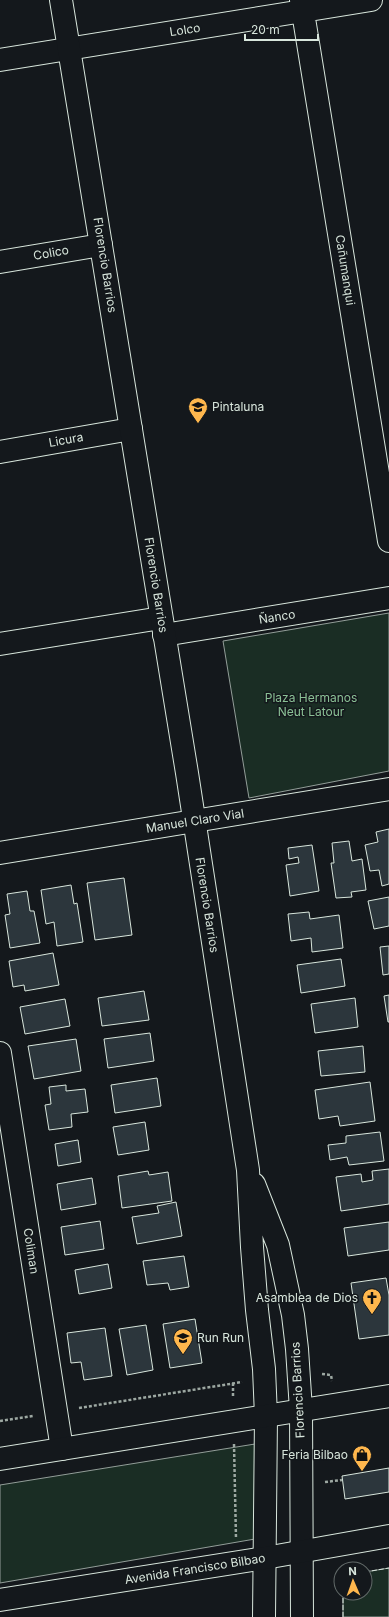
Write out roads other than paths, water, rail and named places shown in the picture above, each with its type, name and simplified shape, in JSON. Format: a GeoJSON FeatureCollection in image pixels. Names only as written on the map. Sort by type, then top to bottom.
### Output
{"type":"FeatureCollection","features":[{"type":"Feature","properties":{"kind":"main road","name":"Florencio Barrios"},"geometry":{"type":"LineString","coordinates":[[61,0],[163,626],[248,1170],[252,1247],[264,1369],[266,1416],[264,1617]]}},
{"type":"Feature","properties":{"kind":"main road","name":"Lolco"},"geometry":{"type":"LineString","coordinates":[[0,60],[302,5],[371,0]]}},
{"type":"Feature","properties":{"kind":"main road","name":"Cañumanqui"},"geometry":{"type":"LineString","coordinates":[[302,5],[389,540]]}},
{"type":"Feature","properties":{"kind":"main road","name":"Colico"},"geometry":{"type":"LineString","coordinates":[[0,262],[101,245]]}},
{"type":"Feature","properties":{"kind":"main road","name":"Licura"},"geometry":{"type":"LineString","coordinates":[[0,452],[131,429]]}},
{"type":"Feature","properties":{"kind":"main road","name":"Ñanco"},"geometry":{"type":"LineString","coordinates":[[0,644],[163,626],[389,598]]}},
{"type":"Feature","properties":{"kind":"main road","name":"Manuel Claro Vial"},"geometry":{"type":"LineString","coordinates":[[0,853],[389,789]]}},
{"type":"Feature","properties":{"kind":"main road","name":"Coliman"},"geometry":{"type":"LineString","coordinates":[[0,1054],[62,1449]]}},
{"type":"Feature","properties":{"kind":"main road","name":"Florencio Barrios"},"geometry":{"type":"LineString","coordinates":[[248,1170],[273,1232],[287,1282],[293,1315],[301,1410],[302,1617]]}},
{"type":"Feature","properties":{"kind":"main road"},"geometry":{"type":"LineString","coordinates":[[0,1459],[389,1396]]}},
{"type":"Feature","properties":{"kind":"main road","name":"Avenida Francisco Bilbao"},"geometry":{"type":"LineString","coordinates":[[0,1600],[264,1558],[389,1536]]}},
{"type":"Feature","properties":{"kind":"place","name":"Pintaluna"},"geometry":{"type":"Point","coordinates":[198,424]}},
{"type":"Feature","properties":{"kind":"place","name":"Asamblea de Dios"},"geometry":{"type":"Point","coordinates":[372,1315]}},
{"type":"Feature","properties":{"kind":"place","name":"Run Run"},"geometry":{"type":"Point","coordinates":[183,1355]}},
{"type":"Feature","properties":{"kind":"place","name":"Feria Bilbao"},"geometry":{"type":"Point","coordinates":[362,1472]}},
{"type":"Feature","properties":{"kind":"park label","name":"Plaza Hermanos Neut Latour"},"geometry":{"type":"Point","coordinates":[311,705]}}]}
